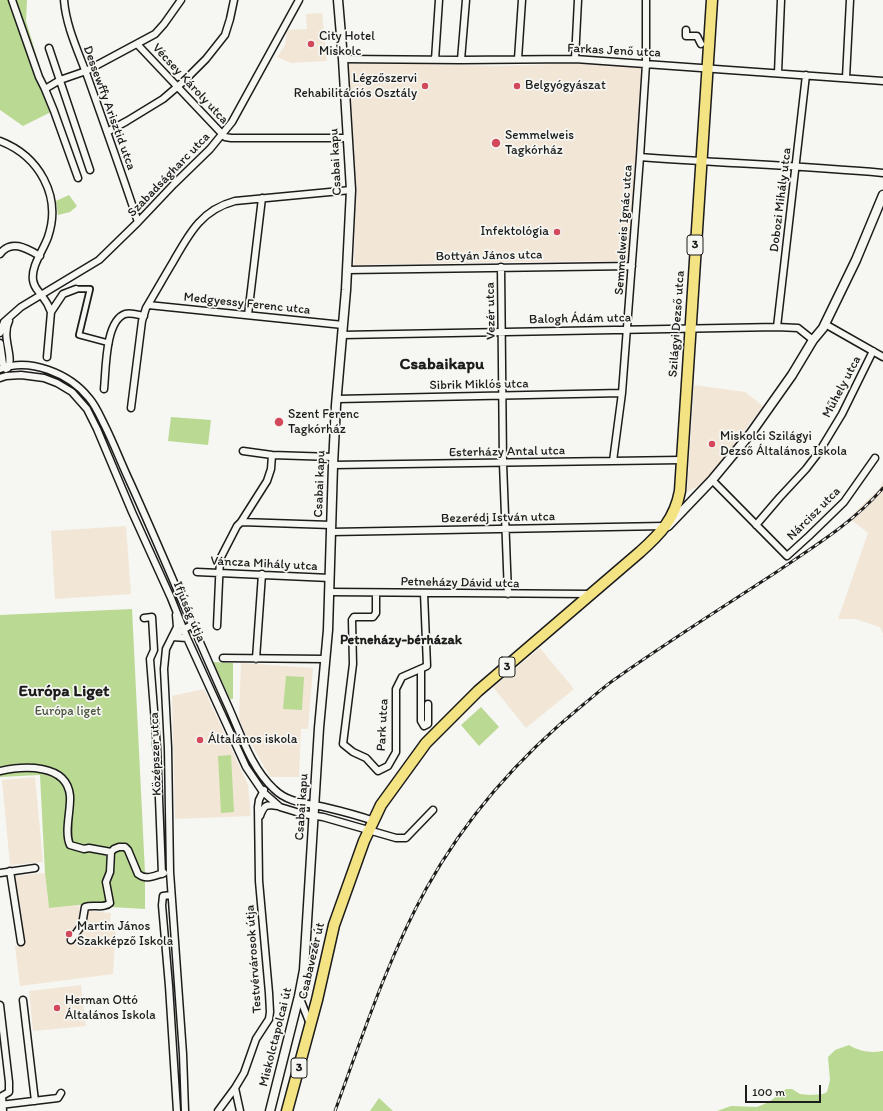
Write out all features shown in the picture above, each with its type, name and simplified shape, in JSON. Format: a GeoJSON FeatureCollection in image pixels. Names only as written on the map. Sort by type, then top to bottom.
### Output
{"type":"FeatureCollection","features":[{"type":"Feature","properties":{"kind":"main road","name":"Szilágyi Dezső utca"},"geometry":{"type":"LineString","coordinates":[[663,529],[675,508],[680,491],[712,0]]}},
{"type":"Feature","properties":{"kind":"main road","name":"3"},"geometry":{"type":"LineString","coordinates":[[371,825],[384,800],[426,743],[478,692],[663,529]]}},
{"type":"Feature","properties":{"kind":"main road","name":"Csabavezér út"},"geometry":{"type":"LineString","coordinates":[[287,1111],[309,1018],[334,925],[356,860],[371,825]]}},
{"type":"Feature","properties":{"kind":"street"},"geometry":{"type":"LineString","coordinates":[[12,0],[39,77],[54,111],[78,178]]}},
{"type":"Feature","properties":{"kind":"street","name":"Dessewffy Arisztid utca"},"geometry":{"type":"LineString","coordinates":[[64,0],[69,28],[86,72],[138,222]]}},
{"type":"Feature","properties":{"kind":"street"},"geometry":{"type":"LineString","coordinates":[[44,89],[60,80],[86,72],[155,34],[181,0]]}},
{"type":"Feature","properties":{"kind":"street"},"geometry":{"type":"LineString","coordinates":[[107,132],[163,99],[206,59],[225,35],[234,0]]}},
{"type":"Feature","properties":{"kind":"street","name":"Csabai kapu"},"geometry":{"type":"LineString","coordinates":[[304,970],[319,728],[328,630],[333,461],[347,270],[351,190],[338,0]]}},
{"type":"Feature","properties":{"kind":"street"},"geometry":{"type":"LineString","coordinates":[[435,60],[439,0]]}},
{"type":"Feature","properties":{"kind":"street"},"geometry":{"type":"LineString","coordinates":[[461,60],[466,0]]}},
{"type":"Feature","properties":{"kind":"street"},"geometry":{"type":"LineString","coordinates":[[518,59],[522,0]]}},
{"type":"Feature","properties":{"kind":"street"},"geometry":{"type":"LineString","coordinates":[[575,59],[578,0]]}},
{"type":"Feature","properties":{"kind":"street","name":"Semmelweis Ignác utca"},"geometry":{"type":"LineString","coordinates":[[613,461],[622,393],[640,157],[646,64],[646,0]]}},
{"type":"Feature","properties":{"kind":"street"},"geometry":{"type":"LineString","coordinates":[[778,73],[781,0]]}},
{"type":"Feature","properties":{"kind":"street"},"geometry":{"type":"LineString","coordinates":[[846,78],[850,0]]}},
{"type":"Feature","properties":{"kind":"street","name":"Szabadságharc utca"},"geometry":{"type":"LineString","coordinates":[[0,333],[4,322],[21,307],[99,260],[222,135],[232,122],[298,2]]}},
{"type":"Feature","properties":{"kind":"street"},"geometry":{"type":"LineString","coordinates":[[686,30],[686,36],[697,36],[699,39]]}},
{"type":"Feature","properties":{"kind":"street","name":"Vécsey Károly utca"},"geometry":{"type":"LineString","coordinates":[[137,44],[225,137],[347,138]]}},
{"type":"Feature","properties":{"kind":"street"},"geometry":{"type":"LineString","coordinates":[[49,48],[90,170]]}},
{"type":"Feature","properties":{"kind":"street","name":"Farkas Jenő utca"},"geometry":{"type":"LineString","coordinates":[[343,59],[575,59],[883,81]]}},
{"type":"Feature","properties":{"kind":"street","name":"Dobozi Mihály utca"},"geometry":{"type":"LineString","coordinates":[[777,327],[806,75]]}},
{"type":"Feature","properties":{"kind":"street"},"geometry":{"type":"LineString","coordinates":[[0,141],[12,146],[31,161],[40,172],[48,192],[52,214],[50,227],[48,237],[33,272],[33,279],[34,286],[42,295],[51,312]]}},
{"type":"Feature","properties":{"kind":"street"},"geometry":{"type":"LineString","coordinates":[[640,157],[701,162],[796,166],[883,173]]}},
{"type":"Feature","properties":{"kind":"street"},"geometry":{"type":"LineString","coordinates":[[131,408],[142,321],[148,305],[191,230],[204,216],[226,203],[235,201],[351,190]]}},
{"type":"Feature","properties":{"kind":"street"},"geometry":{"type":"LineString","coordinates":[[663,529],[679,515],[712,480],[751,433],[792,375],[813,340],[825,324],[856,260],[883,195]]}},
{"type":"Feature","properties":{"kind":"street"},"geometry":{"type":"LineString","coordinates":[[248,315],[262,198]]}},
{"type":"Feature","properties":{"kind":"street"},"geometry":{"type":"LineString","coordinates":[[0,254],[9,246],[15,246],[22,247],[40,256]]}},
{"type":"Feature","properties":{"kind":"street","name":"Bottyán János utca"},"geometry":{"type":"LineString","coordinates":[[347,270],[632,266]]}},
{"type":"Feature","properties":{"kind":"street","name":"Vezér utca"},"geometry":{"type":"LineString","coordinates":[[501,267],[505,529],[508,594]]}},
{"type":"Feature","properties":{"kind":"street"},"geometry":{"type":"LineString","coordinates":[[47,357],[51,312],[63,294],[76,289],[90,289],[80,335],[109,343]]}},
{"type":"Feature","properties":{"kind":"street","name":"Medgyessy Ferenc utca"},"geometry":{"type":"LineString","coordinates":[[148,305],[343,325]]}},
{"type":"Feature","properties":{"kind":"street"},"geometry":{"type":"LineString","coordinates":[[104,389],[112,328],[117,319],[123,314],[129,313],[144,316]]}},
{"type":"Feature","properties":{"kind":"street"},"geometry":{"type":"LineString","coordinates":[[0,374],[5,368],[6,334],[7,324],[10,317]]}},
{"type":"Feature","properties":{"kind":"street"},"geometry":{"type":"LineString","coordinates":[[825,324],[883,357]]}},
{"type":"Feature","properties":{"kind":"street","name":"Balogh Ádám utca"},"geometry":{"type":"LineString","coordinates":[[342,334],[777,327],[798,328],[813,340]]}},
{"type":"Feature","properties":{"kind":"street"},"geometry":{"type":"LineString","coordinates":[[0,343],[5,368]]}},
{"type":"Feature","properties":{"kind":"street","name":"Műhely utca"},"geometry":{"type":"LineString","coordinates":[[756,525],[806,469],[818,452],[842,414],[873,352]]}},
{"type":"Feature","properties":{"kind":"street","name":"Ifjúság útja"},"geometry":{"type":"LineString","coordinates":[[5,368],[22,365],[51,372],[74,383],[94,404],[113,442],[198,639],[254,762],[270,785],[283,797],[305,805],[322,807],[371,825]]}},
{"type":"Feature","properties":{"kind":"street","name":"Ifjúság útja"},"geometry":{"type":"LineString","coordinates":[[5,368],[16,375]]}},
{"type":"Feature","properties":{"kind":"street","name":"Ifjúság útja"},"geometry":{"type":"LineString","coordinates":[[0,378],[16,375],[44,378],[57,383],[72,392],[87,409],[132,512],[150,549],[187,638],[246,767],[263,792],[279,806],[303,814],[371,825]]}},
{"type":"Feature","properties":{"kind":"street","name":"Sibrik Miklós utca"},"geometry":{"type":"LineString","coordinates":[[337,399],[622,393]]}},
{"type":"Feature","properties":{"kind":"street","name":"Esterházy Antal utca"},"geometry":{"type":"LineString","coordinates":[[243,451],[333,461],[504,463],[681,460]]}},
{"type":"Feature","properties":{"kind":"street"},"geometry":{"type":"LineString","coordinates":[[217,626],[220,559],[237,526],[267,480],[271,469],[272,455]]}},
{"type":"Feature","properties":{"kind":"street","name":"Nárcisz utca"},"geometry":{"type":"LineString","coordinates":[[712,480],[787,556],[844,502],[875,458]]}},
{"type":"Feature","properties":{"kind":"street"},"geometry":{"type":"LineString","coordinates":[[675,508],[690,502]]}},
{"type":"Feature","properties":{"kind":"street","name":"Bezerédj István utca"},"geometry":{"type":"LineString","coordinates":[[241,522],[331,528],[663,529]]}},
{"type":"Feature","properties":{"kind":"street","name":"Váncza Mihály utca"},"geometry":{"type":"LineString","coordinates":[[197,572],[330,578]]}},
{"type":"Feature","properties":{"kind":"street"},"geometry":{"type":"LineString","coordinates":[[256,659],[262,574]]}},
{"type":"Feature","properties":{"kind":"street","name":"Petneházy Dávid utca"},"geometry":{"type":"LineString","coordinates":[[329,592],[590,594]]}},
{"type":"Feature","properties":{"kind":"street","name":"Park utca"},"geometry":{"type":"LineString","coordinates":[[376,593],[376,613],[373,616],[354,618],[352,620],[353,664],[343,744],[353,752],[366,758],[378,771],[388,766],[396,752],[396,689],[402,677],[421,669]]}},
{"type":"Feature","properties":{"kind":"street"},"geometry":{"type":"LineString","coordinates":[[424,593],[427,666],[421,669],[421,721],[424,726],[428,724],[428,704]]}},
{"type":"Feature","properties":{"kind":"street","name":"Ifjúság útja"},"geometry":{"type":"LineString","coordinates":[[180,595],[198,639]]}},
{"type":"Feature","properties":{"kind":"street","name":"Középszer utca"},"geometry":{"type":"LineString","coordinates":[[176,610],[177,627],[166,649],[164,669],[168,748],[171,895],[183,1054],[185,1111]]}},
{"type":"Feature","properties":{"kind":"street","name":"Középszer utca"},"geometry":{"type":"LineString","coordinates":[[144,618],[152,617],[154,650],[150,659],[157,748],[162,874]]}},
{"type":"Feature","properties":{"kind":"street"},"geometry":{"type":"LineString","coordinates":[[172,637],[184,628],[191,625]]}},
{"type":"Feature","properties":{"kind":"street"},"geometry":{"type":"LineString","coordinates":[[172,637],[187,638]]}},
{"type":"Feature","properties":{"kind":"street"},"geometry":{"type":"LineString","coordinates":[[223,658],[325,659]]}},
{"type":"Feature","properties":{"kind":"street"},"geometry":{"type":"LineString","coordinates":[[153,698],[165,699]]}},
{"type":"Feature","properties":{"kind":"street"},"geometry":{"type":"LineString","coordinates":[[157,748],[168,748]]}},
{"type":"Feature","properties":{"kind":"street"},"geometry":{"type":"LineString","coordinates":[[0,771],[40,768],[49,770],[58,775],[67,786],[70,796],[68,836],[70,846],[111,852],[119,847],[125,847],[128,850],[138,874],[141,876],[150,878],[170,872]]}},
{"type":"Feature","properties":{"kind":"street"},"geometry":{"type":"LineString","coordinates":[[263,792],[270,785]]}},
{"type":"Feature","properties":{"kind":"street","name":"Testvérvárosok útja"},"geometry":{"type":"LineString","coordinates":[[218,1111],[244,1073],[256,1039],[269,1019],[270,1012],[259,881],[258,820],[259,800],[263,792]]}},
{"type":"Feature","properties":{"kind":"street"},"geometry":{"type":"LineString","coordinates":[[258,820],[264,807],[268,805],[279,806]]}},
{"type":"Feature","properties":{"kind":"street"},"geometry":{"type":"LineString","coordinates":[[371,825],[396,838],[406,838],[432,810]]}},
{"type":"Feature","properties":{"kind":"street"},"geometry":{"type":"LineString","coordinates":[[71,940],[79,932],[82,925],[85,907],[107,905],[110,903],[106,882],[110,872],[111,852]]}},
{"type":"Feature","properties":{"kind":"street"},"geometry":{"type":"LineString","coordinates":[[0,873],[35,868]]}},
{"type":"Feature","properties":{"kind":"street"},"geometry":{"type":"LineString","coordinates":[[10,871],[21,942]]}},
{"type":"Feature","properties":{"kind":"street"},"geometry":{"type":"LineString","coordinates":[[171,895],[162,896],[162,905],[177,1111]]}},
{"type":"Feature","properties":{"kind":"street","name":"Miskolctapolcai út"},"geometry":{"type":"LineString","coordinates":[[270,1111],[299,996],[304,970]]}},
{"type":"Feature","properties":{"kind":"street"},"geometry":{"type":"LineString","coordinates":[[299,996],[309,1018]]}},
{"type":"Feature","properties":{"kind":"street"},"geometry":{"type":"LineString","coordinates":[[22,1000],[35,1101]]}},
{"type":"Feature","properties":{"kind":"street"},"geometry":{"type":"LineString","coordinates":[[0,1005],[9,1082],[9,1092],[2,1096],[2,1107],[58,1098],[61,1093]]}},
{"type":"Feature","properties":{"kind":"street"},"geometry":{"type":"LineString","coordinates":[[235,1088],[240,1111]]}},
{"type":"Feature","properties":{"kind":"shaded area"},"geometry":{"type":"Polygon","coordinates":[[[322,13],[327,61],[291,63],[277,57],[285,45],[287,30],[307,29],[306,14],[322,13]]]}},
{"type":"Feature","properties":{"kind":"shaded area","name":"Semmelweis Tagkórház"},"geometry":{"type":"Polygon","coordinates":[[[347,62],[500,66],[583,63],[644,66],[630,261],[354,265],[355,207],[347,62]]]}},
{"type":"Feature","properties":{"kind":"shaded area","name":"Miskolci Szilágyi Dezső Általános Iskola"},"geometry":{"type":"Polygon","coordinates":[[[694,385],[745,392],[763,406],[706,482],[687,492],[694,385]]]}},
{"type":"Feature","properties":{"kind":"shaded area"},"geometry":{"type":"Polygon","coordinates":[[[883,482],[883,634],[880,627],[855,619],[838,619],[868,533],[849,518],[879,489],[883,482]]]}},
{"type":"Feature","properties":{"kind":"shaded area"},"geometry":{"type":"Polygon","coordinates":[[[126,526],[131,594],[55,599],[51,531],[126,526]]]}},
{"type":"Feature","properties":{"kind":"shaded area"},"geometry":{"type":"Polygon","coordinates":[[[540,648],[574,689],[526,728],[493,687],[540,648]]]}},
{"type":"Feature","properties":{"kind":"shaded area"},"geometry":{"type":"Polygon","coordinates":[[[241,663],[313,668],[308,729],[301,729],[299,777],[270,777],[244,731],[239,718],[241,663]]]}},
{"type":"Feature","properties":{"kind":"shaded area","name":"Általános iskola"},"geometry":{"type":"Polygon","coordinates":[[[204,689],[248,785],[251,816],[175,819],[172,696],[204,689]]]}},
{"type":"Feature","properties":{"kind":"shaded area"},"geometry":{"type":"Polygon","coordinates":[[[35,777],[43,862],[10,865],[2,780],[35,777]]]}},
{"type":"Feature","properties":{"kind":"shaded area","name":"Martin János Szakképző Iskola"},"geometry":{"type":"Polygon","coordinates":[[[45,873],[49,908],[78,905],[81,910],[111,913],[110,923],[116,923],[113,974],[20,986],[15,946],[24,944],[14,876],[45,873]]]}},
{"type":"Feature","properties":{"kind":"shaded area","name":"Herman Ottó Általános Iskola"},"geometry":{"type":"Polygon","coordinates":[[[81,985],[86,1026],[33,1031],[29,991],[81,985]]]}},
{"type":"Feature","properties":{"kind":"green space"},"geometry":{"type":"Polygon","coordinates":[[[0,0],[27,0],[26,21],[53,111],[23,126],[0,110],[0,0]]]}},
{"type":"Feature","properties":{"kind":"green space"},"geometry":{"type":"Polygon","coordinates":[[[69,195],[77,206],[70,212],[58,215],[56,201],[69,195]]]}},
{"type":"Feature","properties":{"kind":"green space"},"geometry":{"type":"Polygon","coordinates":[[[171,417],[211,420],[208,445],[168,441],[171,417]]]}},
{"type":"Feature","properties":{"kind":"green space","name":"Európa liget"},"geometry":{"type":"Polygon","coordinates":[[[132,609],[145,873],[145,909],[78,905],[49,908],[45,873],[40,775],[0,777],[0,615],[132,609]]]}},
{"type":"Feature","properties":{"kind":"green space"},"geometry":{"type":"Polygon","coordinates":[[[213,662],[233,663],[233,699],[230,699],[213,662]]]}},
{"type":"Feature","properties":{"kind":"green space"},"geometry":{"type":"Polygon","coordinates":[[[286,676],[304,677],[302,710],[283,709],[286,676]]]}},
{"type":"Feature","properties":{"kind":"green space"},"geometry":{"type":"Polygon","coordinates":[[[481,707],[499,727],[479,746],[461,725],[481,707]]]}},
{"type":"Feature","properties":{"kind":"green space"},"geometry":{"type":"Polygon","coordinates":[[[231,755],[234,812],[221,813],[218,756],[231,755]]]}},
{"type":"Feature","properties":{"kind":"green space"},"geometry":{"type":"Polygon","coordinates":[[[849,1045],[866,1051],[883,1051],[883,1111],[717,1111],[731,1106],[757,1107],[769,1102],[786,1089],[792,1089],[800,1094],[810,1095],[823,1094],[827,1092],[830,1080],[828,1057],[835,1050],[849,1045]]]}},
{"type":"Feature","properties":{"kind":"green space"},"geometry":{"type":"Polygon","coordinates":[[[379,1098],[393,1111],[370,1111],[379,1098]]]}},
{"type":"Feature","properties":{"kind":"waterway"},"geometry":{"type":"LineString","coordinates":[[152,742],[153,751]]}},
{"type":"Feature","properties":{"kind":"railway"},"geometry":{"type":"LineString","coordinates":[[335,1111],[376,998],[412,915],[442,862],[477,812],[496,789],[538,744],[609,683],[818,544],[859,512],[883,488]]}},
{"type":"Feature","properties":{"kind":"place","name":"City Hotel Miskolc"},"geometry":{"type":"Point","coordinates":[311,44]}},
{"type":"Feature","properties":{"kind":"place","name":"Légzőszervi Rehabilitációs Osztály"},"geometry":{"type":"Point","coordinates":[425,86]}},
{"type":"Feature","properties":{"kind":"place","name":"Belgyógyászat"},"geometry":{"type":"Point","coordinates":[517,86]}},
{"type":"Feature","properties":{"kind":"place","name":"Semmelweis Tagkórház"},"geometry":{"type":"Point","coordinates":[496,143]}},
{"type":"Feature","properties":{"kind":"place","name":"Infektológia"},"geometry":{"type":"Point","coordinates":[557,232]}},
{"type":"Feature","properties":{"kind":"place","name":"Szent Ferenc Tagkórház"},"geometry":{"type":"Point","coordinates":[279,422]}},
{"type":"Feature","properties":{"kind":"place","name":"Miskolci Szilágyi Dezső Általános Iskola"},"geometry":{"type":"Point","coordinates":[712,444]}},
{"type":"Feature","properties":{"kind":"place","name":"Általános iskola"},"geometry":{"type":"Point","coordinates":[200,740]}},
{"type":"Feature","properties":{"kind":"place","name":"Martin János Szakképző Iskola"},"geometry":{"type":"Point","coordinates":[69,934]}},
{"type":"Feature","properties":{"kind":"place","name":"Herman Ottó Általános Iskola"},"geometry":{"type":"Point","coordinates":[57,1008]}},
{"type":"Feature","properties":{"kind":"district","name":"Csabaikapu"},"geometry":{"type":"Point","coordinates":[442,365]}},
{"type":"Feature","properties":{"kind":"district","name":"Petneházy-bérházak"},"geometry":{"type":"Point","coordinates":[401,640]}},
{"type":"Feature","properties":{"kind":"district","name":"Európa Liget"},"geometry":{"type":"Point","coordinates":[64,692]}}]}
